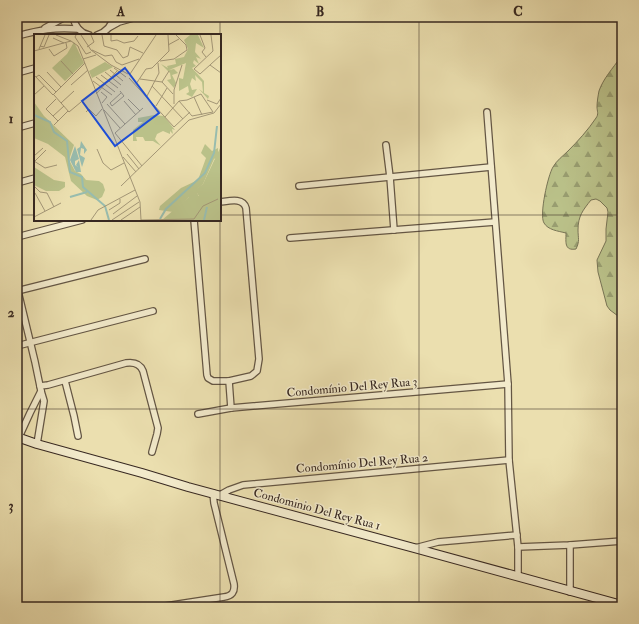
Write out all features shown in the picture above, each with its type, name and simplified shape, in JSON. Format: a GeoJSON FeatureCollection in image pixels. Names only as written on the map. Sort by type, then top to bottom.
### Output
{"type":"FeatureCollection","features":[{"type":"Feature","properties":{"kind":"street"},"geometry":{"type":"LineString","coordinates":[[43,29],[65,17]]}},
{"type":"Feature","properties":{"kind":"street"},"geometry":{"type":"LineString","coordinates":[[73,17],[78,29],[85,34]]}},
{"type":"Feature","properties":{"kind":"street"},"geometry":{"type":"LineString","coordinates":[[110,27],[113,17]]}},
{"type":"Feature","properties":{"kind":"street"},"geometry":{"type":"LineString","coordinates":[[100,34],[119,22],[137,17]]}},
{"type":"Feature","properties":{"kind":"street"},"geometry":{"type":"LineString","coordinates":[[17,36],[43,29],[78,29]]}},
{"type":"Feature","properties":{"kind":"street"},"geometry":{"type":"LineString","coordinates":[[17,73],[34,68]]}},
{"type":"Feature","properties":{"kind":"street"},"geometry":{"type":"LineString","coordinates":[[487,112],[508,384],[509,460],[518,547],[518,577]]}},
{"type":"Feature","properties":{"kind":"street"},"geometry":{"type":"LineString","coordinates":[[17,128],[34,123]]}},
{"type":"Feature","properties":{"kind":"street"},"geometry":{"type":"LineString","coordinates":[[386,145],[394,230]]}},
{"type":"Feature","properties":{"kind":"street"},"geometry":{"type":"LineString","coordinates":[[299,186],[491,167]]}},
{"type":"Feature","properties":{"kind":"street"},"geometry":{"type":"LineString","coordinates":[[17,183],[34,178]]}},
{"type":"Feature","properties":{"kind":"street"},"geometry":{"type":"LineString","coordinates":[[194,221],[208,378],[213,381],[229,381],[252,376],[258,367],[259,359],[246,208],[245,204],[238,201],[221,202]]}},
{"type":"Feature","properties":{"kind":"street"},"geometry":{"type":"LineString","coordinates":[[17,237],[78,221]]}},
{"type":"Feature","properties":{"kind":"street"},"geometry":{"type":"LineString","coordinates":[[290,238],[495,222]]}},
{"type":"Feature","properties":{"kind":"street"},"geometry":{"type":"LineString","coordinates":[[37,444],[44,401],[17,290],[145,259]]}},
{"type":"Feature","properties":{"kind":"street"},"geometry":{"type":"LineString","coordinates":[[17,346],[153,311]]}},
{"type":"Feature","properties":{"kind":"street"},"geometry":{"type":"LineString","coordinates":[[18,437],[40,388],[132,362],[140,366],[143,371],[158,428],[152,452]]}},
{"type":"Feature","properties":{"kind":"street"},"geometry":{"type":"LineString","coordinates":[[65,381],[78,436]]}},
{"type":"Feature","properties":{"kind":"street"},"geometry":{"type":"LineString","coordinates":[[229,381],[231,408]]}},
{"type":"Feature","properties":{"kind":"street","name":"Condomínio Del Rey Rua 3"},"geometry":{"type":"LineString","coordinates":[[198,414],[231,408],[508,384]]}},
{"type":"Feature","properties":{"kind":"street","name":"Condominio Del Rey Rua 1"},"geometry":{"type":"LineString","coordinates":[[18,437],[37,444],[188,487],[622,606]]}},
{"type":"Feature","properties":{"kind":"street","name":"Condomínio Del Rey Rua 2"},"geometry":{"type":"LineString","coordinates":[[216,494],[243,486],[509,460]]}},
{"type":"Feature","properties":{"kind":"street"},"geometry":{"type":"LineString","coordinates":[[159,607],[224,597],[233,593],[234,584],[214,503],[216,494]]}},
{"type":"Feature","properties":{"kind":"street","name":"Condominio Del Rey Rua 1"},"geometry":{"type":"LineString","coordinates":[[414,548],[438,542],[517,535]]}},
{"type":"Feature","properties":{"kind":"street"},"geometry":{"type":"LineString","coordinates":[[518,547],[622,541]]}},
{"type":"Feature","properties":{"kind":"street"},"geometry":{"type":"LineString","coordinates":[[570,545],[570,592]]}},
{"type":"Feature","properties":{"kind":"green space"},"geometry":{"type":"Polygon","coordinates":[[[622,57],[622,319],[607,306],[598,272],[597,260],[606,241],[607,208],[596,199],[591,200],[583,210],[580,217],[578,225],[578,244],[576,249],[569,249],[566,245],[566,233],[554,230],[544,223],[543,204],[553,167],[583,135],[597,117],[599,91],[608,74],[622,57]]]}}]}
